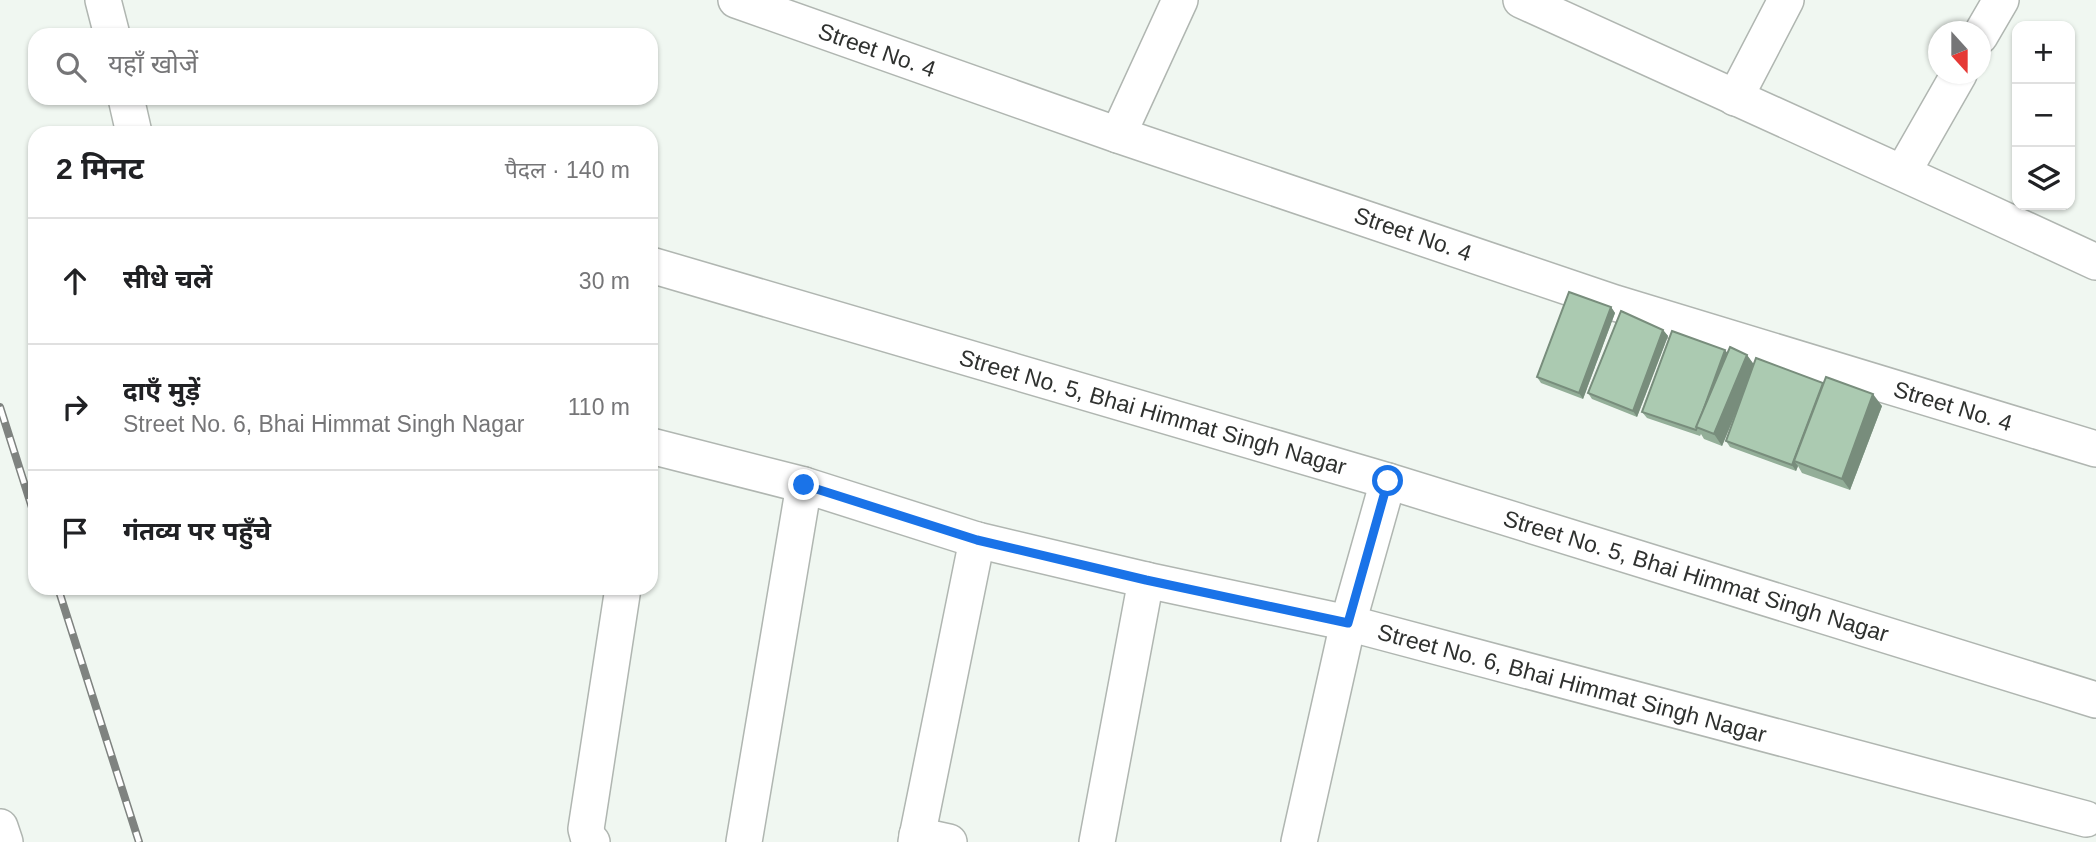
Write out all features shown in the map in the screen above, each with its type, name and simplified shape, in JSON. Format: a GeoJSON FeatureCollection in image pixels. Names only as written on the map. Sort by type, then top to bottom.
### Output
{"type":"FeatureCollection","features":[{"type":"Feature","properties":{"kind":"street"},"geometry":{"type":"LineString","coordinates":[[103,0],[109,28]]}},
{"type":"Feature","properties":{"kind":"street","name":"Street No. 4"},"geometry":{"type":"LineString","coordinates":[[736,0],[1118,135],[1615,303],[2096,449]]}},
{"type":"Feature","properties":{"kind":"street"},"geometry":{"type":"LineString","coordinates":[[1118,135],[1180,0]]}},
{"type":"Feature","properties":{"kind":"street"},"geometry":{"type":"LineString","coordinates":[[1521,0],[2096,262]]}},
{"type":"Feature","properties":{"kind":"street"},"geometry":{"type":"LineString","coordinates":[[1735,98],[1786,0]]}},
{"type":"Feature","properties":{"kind":"street"},"geometry":{"type":"LineString","coordinates":[[1989,21],[2001,0]]}},
{"type":"Feature","properties":{"kind":"street"},"geometry":{"type":"LineString","coordinates":[[1903,172],[1953,84]]}},
{"type":"Feature","properties":{"kind":"street"},"geometry":{"type":"LineString","coordinates":[[128,105],[132,126]]}},
{"type":"Feature","properties":{"kind":"street","name":"Street No. 5, Bhai Himmat Singh Nagar"},"geometry":{"type":"LineString","coordinates":[[658,267],[1388,481],[2096,700]]}},
{"type":"Feature","properties":{"kind":"street","name":"Street No. 6, Bhai Himmat Singh Nagar"},"geometry":{"type":"LineString","coordinates":[[658,448],[804,485],[977,540],[1146,580],[1348,623],[2087,817]]}},
{"type":"Feature","properties":{"kind":"street"},"geometry":{"type":"LineString","coordinates":[[1298,842],[1348,623],[1388,481]]}},
{"type":"Feature","properties":{"kind":"street"},"geometry":{"type":"LineString","coordinates":[[744,842],[804,485]]}},
{"type":"Feature","properties":{"kind":"street"},"geometry":{"type":"LineString","coordinates":[[927,840],[977,540]]}},
{"type":"Feature","properties":{"kind":"street"},"geometry":{"type":"LineString","coordinates":[[1097,842],[1146,580]]}},
{"type":"Feature","properties":{"kind":"street"},"geometry":{"type":"LineString","coordinates":[[592,842],[586,829],[622,595]]}},
{"type":"Feature","properties":{"kind":"street"},"geometry":{"type":"LineString","coordinates":[[0,827],[5,842]]}},
{"type":"Feature","properties":{"kind":"building"},"geometry":{"type":"Polygon","coordinates":[[[1569,292],[1611,307],[1579,393],[1537,377],[1569,292]]]}},
{"type":"Feature","properties":{"kind":"building"},"geometry":{"type":"Polygon","coordinates":[[[1621,311],[1663,330],[1633,411],[1588,393],[1621,311]]]}},
{"type":"Feature","properties":{"kind":"building"},"geometry":{"type":"Polygon","coordinates":[[[1672,331],[1725,350],[1696,430],[1642,412],[1672,331]]]}},
{"type":"Feature","properties":{"kind":"building"},"geometry":{"type":"Polygon","coordinates":[[[1730,347],[1747,355],[1714,434],[1696,427],[1730,347]]]}},
{"type":"Feature","properties":{"kind":"building"},"geometry":{"type":"Polygon","coordinates":[[[1756,358],[1823,383],[1792,465],[1726,441],[1756,358]]]}},
{"type":"Feature","properties":{"kind":"building"},"geometry":{"type":"Polygon","coordinates":[[[1826,377],[1873,394],[1842,479],[1794,461],[1826,377]]]}},
{"type":"Feature","properties":{"kind":"railway"},"geometry":{"type":"LineString","coordinates":[[0,407],[28,495]]}},
{"type":"Feature","properties":{"kind":"railway"},"geometry":{"type":"LineString","coordinates":[[60,595],[139,842]]}},
{"type":"Feature","properties":{"kind":"route"},"geometry":{"type":"LineString","coordinates":[[804,485],[977,540],[1146,580],[1348,623],[1388,481]]}}]}
